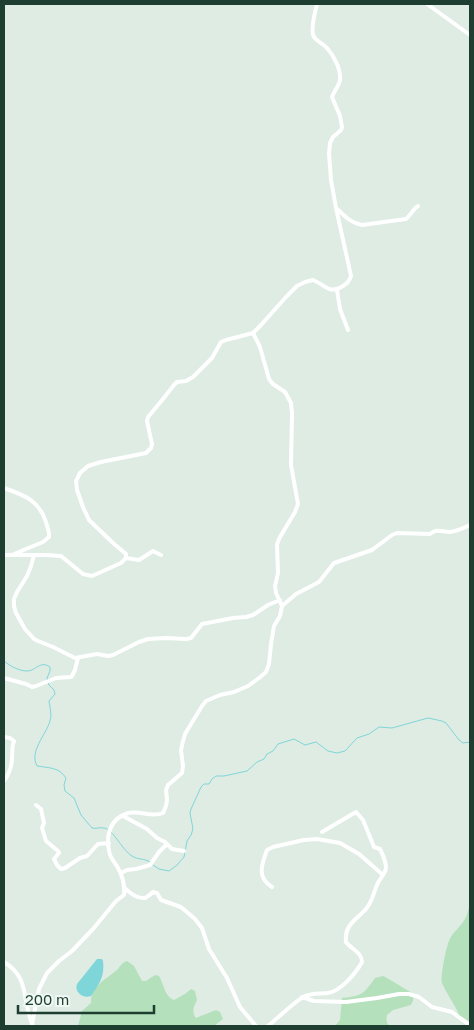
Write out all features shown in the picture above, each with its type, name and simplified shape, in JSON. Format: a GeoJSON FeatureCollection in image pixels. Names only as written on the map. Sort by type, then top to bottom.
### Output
{"type":"FeatureCollection","features":[{"type":"Feature","properties":{"kind":"street"},"geometry":{"type":"LineString","coordinates":[[126,558],[126,554],[89,520],[76,490],[76,481],[80,473],[88,466],[101,462],[146,453],[152,444],[147,421],[148,417],[174,385],[177,382],[186,381],[193,377],[212,358],[221,342],[253,333],[297,286],[313,280],[331,290],[337,290],[348,283],[351,276],[336,208],[329,154],[330,144],[342,127],[340,116],[332,97],[339,84],[339,68],[326,47],[314,38],[312,26],[317,4]]}},
{"type":"Feature","properties":{"kind":"street"},"geometry":{"type":"LineString","coordinates":[[427,4],[470,36]]}},
{"type":"Feature","properties":{"kind":"street"},"geometry":{"type":"LineString","coordinates":[[336,208],[349,221],[362,225],[406,219],[418,206]]}},
{"type":"Feature","properties":{"kind":"street"},"geometry":{"type":"LineString","coordinates":[[337,290],[340,309],[348,330]]}},
{"type":"Feature","properties":{"kind":"street"},"geometry":{"type":"LineString","coordinates":[[32,1025],[39,989],[47,973],[72,951],[116,901],[124,895],[125,888],[121,873],[110,857],[111,825],[117,819],[130,812],[158,816],[163,813],[167,800],[166,790],[168,785],[182,773],[181,750],[183,741],[202,706],[206,701],[248,686],[266,672],[270,664],[274,626],[280,616],[282,606],[275,586],[278,573],[276,559],[277,544],[298,504],[291,465],[291,403],[285,392],[269,379],[260,347],[253,333]]}},
{"type":"Feature","properties":{"kind":"street"},"geometry":{"type":"LineString","coordinates":[[4,488],[24,496],[40,508],[49,533],[49,537],[42,542],[9,555]]}},
{"type":"Feature","properties":{"kind":"street"},"geometry":{"type":"LineString","coordinates":[[282,606],[296,594],[319,582],[334,563],[372,550],[392,535],[397,533],[430,534],[437,530],[449,532],[470,525]]}},
{"type":"Feature","properties":{"kind":"street"},"geometry":{"type":"LineString","coordinates":[[126,558],[139,560],[153,551],[161,555]]}},
{"type":"Feature","properties":{"kind":"street"},"geometry":{"type":"LineString","coordinates":[[4,555],[61,556],[82,574],[92,576],[121,564],[126,558]]}},
{"type":"Feature","properties":{"kind":"street"},"geometry":{"type":"LineString","coordinates":[[34,555],[27,576],[14,599],[16,612],[34,639],[75,658],[97,654],[108,656],[148,639],[166,638],[181,640],[191,638],[202,624],[227,618],[246,617],[280,600]]}},
{"type":"Feature","properties":{"kind":"street"},"geometry":{"type":"LineString","coordinates":[[4,678],[32,687],[56,678],[70,677],[75,670],[78,658]]}},
{"type":"Feature","properties":{"kind":"street"},"geometry":{"type":"LineString","coordinates":[[4,737],[14,741],[12,747],[13,759],[10,771],[4,782]]}},
{"type":"Feature","properties":{"kind":"street"},"geometry":{"type":"LineString","coordinates":[[36,805],[41,809],[44,823],[42,828],[46,841],[58,850],[59,853],[54,859],[61,869],[87,856],[98,844],[109,843]]}},
{"type":"Feature","properties":{"kind":"street"},"geometry":{"type":"LineString","coordinates":[[268,1026],[302,997],[336,991],[355,972],[362,960],[360,954],[346,942],[347,930],[371,902],[375,888],[384,875],[386,868],[385,859],[380,849],[374,847],[363,820],[356,812],[322,832]]}},
{"type":"Feature","properties":{"kind":"street"},"geometry":{"type":"LineString","coordinates":[[123,816],[147,829],[172,849],[184,851]]}},
{"type":"Feature","properties":{"kind":"street"},"geometry":{"type":"LineString","coordinates":[[272,887],[262,877],[261,870],[267,850],[304,840],[316,839],[340,842],[359,854],[384,875]]}},
{"type":"Feature","properties":{"kind":"street"},"geometry":{"type":"LineString","coordinates":[[121,873],[150,865],[167,844]]}},
{"type":"Feature","properties":{"kind":"street"},"geometry":{"type":"LineString","coordinates":[[125,888],[131,894],[142,898],[147,897],[153,892],[157,893],[161,900],[181,907],[195,919],[202,928],[209,949],[227,978],[240,1007],[255,1025],[260,1026]]}},
{"type":"Feature","properties":{"kind":"street"},"geometry":{"type":"LineString","coordinates":[[4,962],[13,968],[21,978],[32,1025]]}},
{"type":"Feature","properties":{"kind":"street"},"geometry":{"type":"LineString","coordinates":[[302,997],[314,1000],[346,1002],[409,994],[420,997],[432,1007],[452,1012],[470,1025]]}},
{"type":"Feature","properties":{"kind":"green space"},"geometry":{"type":"Polygon","coordinates":[[[470,904],[470,1024],[460,1018],[442,980],[449,941],[465,919],[470,904]]]}},
{"type":"Feature","properties":{"kind":"green space"},"geometry":{"type":"Polygon","coordinates":[[[127,961],[134,966],[142,981],[146,981],[155,975],[159,976],[166,993],[174,1000],[191,989],[195,991],[197,1000],[193,1011],[196,1018],[216,1010],[220,1012],[223,1019],[214,1026],[78,1026],[82,1011],[91,1003],[91,997],[96,987],[127,961]]]}},
{"type":"Feature","properties":{"kind":"green space"},"geometry":{"type":"Polygon","coordinates":[[[383,976],[413,994],[414,997],[411,1005],[393,1010],[387,1015],[387,1021],[390,1026],[335,1026],[340,1020],[342,998],[362,993],[375,978],[383,976]]]}},
{"type":"Feature","properties":{"kind":"water"},"geometry":{"type":"Polygon","coordinates":[[[97,959],[102,959],[103,961],[101,980],[91,996],[82,996],[77,990],[77,984],[97,959]]]}},
{"type":"Feature","properties":{"kind":"waterway"},"geometry":{"type":"LineString","coordinates":[[4,661],[24,671],[30,671],[41,665],[50,667],[47,678],[55,694],[49,701],[50,721],[35,755],[37,766],[53,769],[63,774],[66,778],[65,791],[74,798],[81,815],[92,828],[107,829],[128,853],[136,858],[150,862]]}},
{"type":"Feature","properties":{"kind":"waterway"},"geometry":{"type":"LineString","coordinates":[[153,865],[159,869],[169,871],[184,857],[187,841],[193,829],[191,809],[204,784],[209,784],[216,776],[247,771],[257,762],[264,759],[278,744],[294,739],[305,745],[316,742],[328,751],[337,753],[345,751],[357,738],[369,734],[379,727],[392,728],[428,718],[446,723],[459,740],[463,743],[470,742]]}}]}
